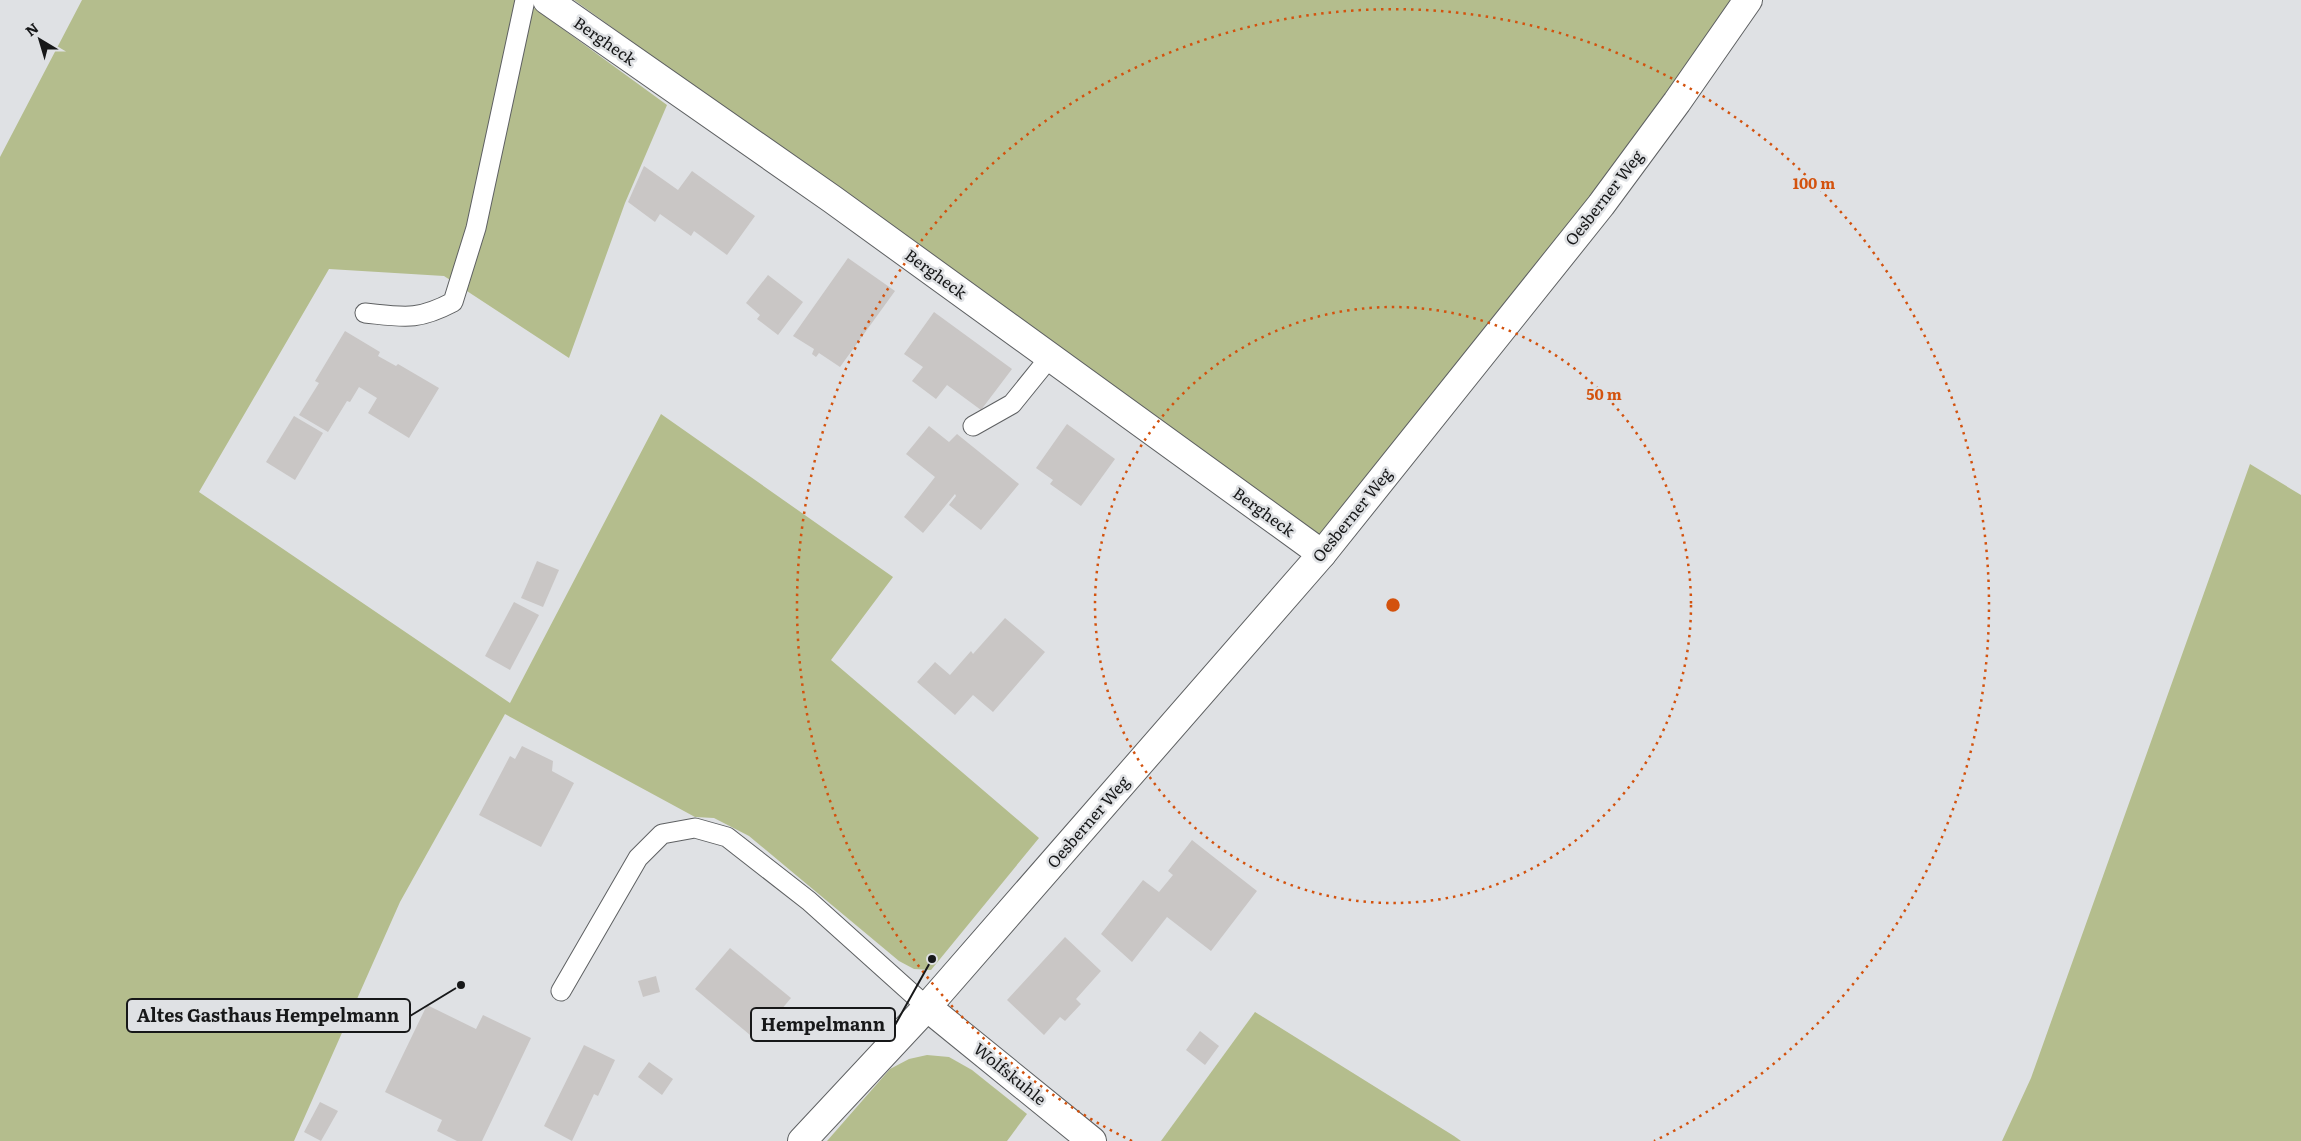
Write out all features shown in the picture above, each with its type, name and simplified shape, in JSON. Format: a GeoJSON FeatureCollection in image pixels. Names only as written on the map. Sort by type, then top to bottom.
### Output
{"type":"FeatureCollection","features":[{"type":"Feature","properties":{"kind":"street","name":"Bergheck"},"geometry":{"type":"LineString","coordinates":[[547,0],[832,199],[1322,554]]}},
{"type":"Feature","properties":{"kind":"street","name":"Oesberner Weg"},"geometry":{"type":"LineString","coordinates":[[802,1141],[927,1007],[1322,554],[1601,205],[1677,102],[1748,0]]}},
{"type":"Feature","properties":{"kind":"street","name":"Wolfskuhle"},"geometry":{"type":"LineString","coordinates":[[927,1007],[1092,1141]]}},
{"type":"Feature","properties":{"kind":"lane"},"geometry":{"type":"LineString","coordinates":[[365,313],[410,318],[432,312],[453,302],[476,228],[525,0]]}},
{"type":"Feature","properties":{"kind":"lane"},"geometry":{"type":"LineString","coordinates":[[973,426],[1012,404],[1050,357]]}},
{"type":"Feature","properties":{"kind":"lane"},"geometry":{"type":"LineString","coordinates":[[561,991],[638,858],[662,834],[695,828],[727,837],[809,901],[927,1007]]}},
{"type":"Feature","properties":{"kind":"green space"},"geometry":{"type":"Polygon","coordinates":[[[82,0],[523,0],[667,105],[625,203],[569,358],[444,276],[329,269],[199,492],[510,703],[661,414],[893,577],[831,660],[1039,838],[931,970],[914,969],[899,961],[749,836],[714,818],[695,817],[505,714],[400,902],[294,1141],[0,1141],[0,157],[82,0]]]}},
{"type":"Feature","properties":{"kind":"green space"},"geometry":{"type":"Polygon","coordinates":[[[574,0],[1736,0],[1654,118],[1320,536],[574,0]]]}},
{"type":"Feature","properties":{"kind":"green space"},"geometry":{"type":"Polygon","coordinates":[[[2250,464],[2301,495],[2301,1141],[2002,1141],[2031,1078],[2250,464]]]}},
{"type":"Feature","properties":{"kind":"green space"},"geometry":{"type":"Polygon","coordinates":[[[1255,1012],[1454,1136],[1461,1141],[1161,1141],[1255,1012]]]}},
{"type":"Feature","properties":{"kind":"green space"},"geometry":{"type":"Polygon","coordinates":[[[927,1055],[949,1057],[972,1070],[1027,1114],[1007,1141],[827,1141],[890,1069],[909,1059],[927,1055]]]}},
{"type":"Feature","properties":{"kind":"building"},"geometry":{"type":"Polygon","coordinates":[[[644,166],[678,190],[692,171],[755,216],[727,255],[694,231],[691,236],[660,214],[655,222],[628,202],[644,166]]]}},
{"type":"Feature","properties":{"kind":"building"},"geometry":{"type":"Polygon","coordinates":[[[848,258],[895,291],[840,367],[819,353],[816,357],[812,354],[814,349],[793,336],[848,258]]]}},
{"type":"Feature","properties":{"kind":"building"},"geometry":{"type":"Polygon","coordinates":[[[768,275],[803,302],[778,335],[757,319],[760,315],[746,303],[768,275]]]}},
{"type":"Feature","properties":{"kind":"building"},"geometry":{"type":"Polygon","coordinates":[[[934,312],[1012,369],[981,410],[947,385],[936,399],[912,381],[923,367],[904,354],[934,312]]]}},
{"type":"Feature","properties":{"kind":"building"},"geometry":{"type":"Polygon","coordinates":[[[345,331],[380,352],[378,356],[396,366],[398,364],[439,388],[409,438],[368,413],[377,398],[359,387],[350,402],[347,401],[328,432],[299,415],[319,383],[315,381],[345,331]]]}},
{"type":"Feature","properties":{"kind":"building"},"geometry":{"type":"Polygon","coordinates":[[[294,416],[323,433],[295,480],[266,462],[294,416]]]}},
{"type":"Feature","properties":{"kind":"building"},"geometry":{"type":"Polygon","coordinates":[[[1067,424],[1115,459],[1081,506],[1050,484],[1053,480],[1036,468],[1067,424]]]}},
{"type":"Feature","properties":{"kind":"building"},"geometry":{"type":"Polygon","coordinates":[[[929,426],[949,442],[957,434],[1019,484],[981,530],[949,505],[956,496],[955,494],[923,533],[904,517],[935,477],[906,454],[929,426]]]}},
{"type":"Feature","properties":{"kind":"building"},"geometry":{"type":"Polygon","coordinates":[[[537,561],[559,570],[543,607],[521,598],[537,561]]]}},
{"type":"Feature","properties":{"kind":"building"},"geometry":{"type":"Polygon","coordinates":[[[514,602],[539,615],[510,670],[485,656],[514,602]]]}},
{"type":"Feature","properties":{"kind":"building"},"geometry":{"type":"Polygon","coordinates":[[[1005,618],[1045,652],[993,712],[973,695],[955,715],[917,682],[935,662],[950,675],[971,651],[973,654],[1005,618]]]}},
{"type":"Feature","properties":{"kind":"building"},"geometry":{"type":"Polygon","coordinates":[[[522,746],[553,761],[552,771],[574,783],[541,847],[479,815],[510,756],[515,759],[522,746]]]}},
{"type":"Feature","properties":{"kind":"building"},"geometry":{"type":"Polygon","coordinates":[[[1192,840],[1257,891],[1211,951],[1167,917],[1132,962],[1101,934],[1143,880],[1159,892],[1173,875],[1168,871],[1192,840]]]}},
{"type":"Feature","properties":{"kind":"building"},"geometry":{"type":"Polygon","coordinates":[[[1065,937],[1101,971],[1076,999],[1081,1004],[1065,1021],[1060,1017],[1044,1035],[1007,1000],[1065,937]]]}},
{"type":"Feature","properties":{"kind":"building"},"geometry":{"type":"Polygon","coordinates":[[[730,948],[791,998],[756,1040],[695,989],[730,948]]]}},
{"type":"Feature","properties":{"kind":"building"},"geometry":{"type":"Polygon","coordinates":[[[656,976],[660,992],[643,997],[638,981],[656,976]]]}},
{"type":"Feature","properties":{"kind":"building"},"geometry":{"type":"Polygon","coordinates":[[[372,999],[386,1006],[375,1027],[361,1019],[372,999]]]}},
{"type":"Feature","properties":{"kind":"building"},"geometry":{"type":"Polygon","coordinates":[[[427,1005],[476,1029],[483,1015],[531,1038],[482,1141],[457,1141],[437,1131],[442,1120],[385,1092],[427,1005]]]}},
{"type":"Feature","properties":{"kind":"building"},"geometry":{"type":"Polygon","coordinates":[[[1200,1031],[1219,1046],[1205,1065],[1186,1050],[1200,1031]]]}},
{"type":"Feature","properties":{"kind":"building"},"geometry":{"type":"Polygon","coordinates":[[[584,1045],[615,1060],[598,1096],[594,1094],[572,1141],[544,1126],[584,1045]]]}},
{"type":"Feature","properties":{"kind":"building"},"geometry":{"type":"Polygon","coordinates":[[[649,1062],[673,1079],[662,1095],[638,1077],[649,1062]]]}},
{"type":"Feature","properties":{"kind":"building"},"geometry":{"type":"Polygon","coordinates":[[[320,1102],[338,1111],[321,1141],[304,1132],[320,1102]]]}},
{"type":"Feature","properties":{"kind":"place","name":"Hempelmann"},"geometry":{"type":"Point","coordinates":[932,959]}},
{"type":"Feature","properties":{"kind":"place","name":"Altes Gasthaus Hempelmann"},"geometry":{"type":"Point","coordinates":[461,985]}}]}
